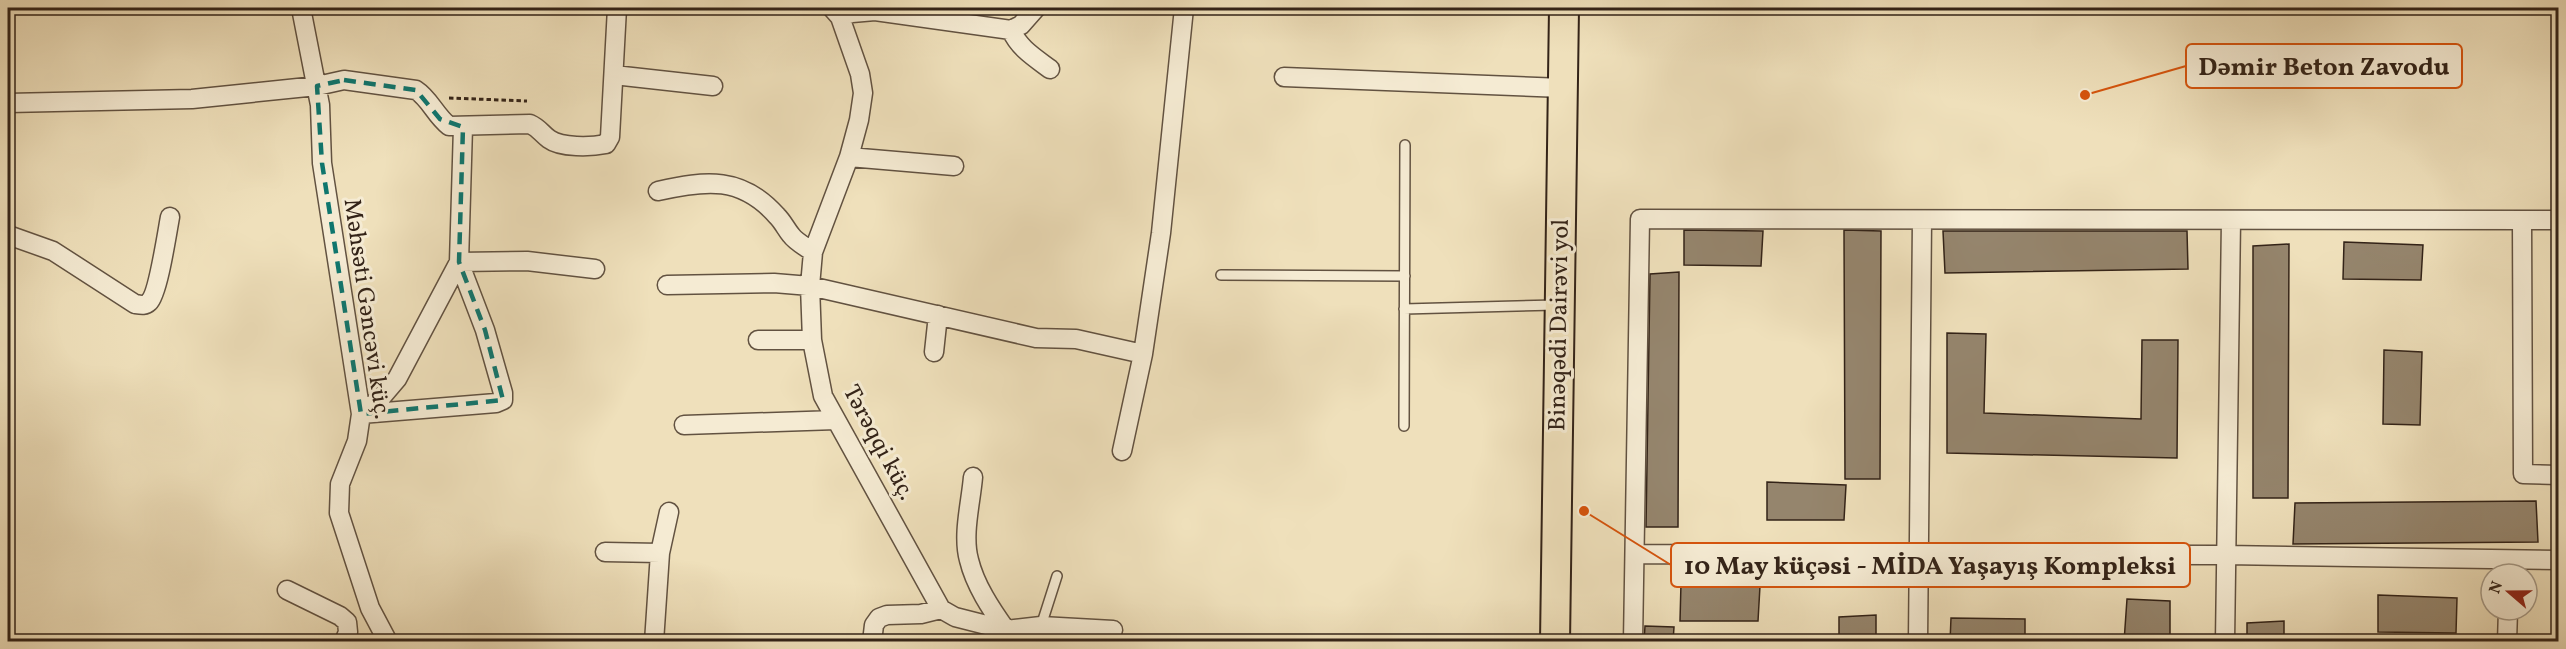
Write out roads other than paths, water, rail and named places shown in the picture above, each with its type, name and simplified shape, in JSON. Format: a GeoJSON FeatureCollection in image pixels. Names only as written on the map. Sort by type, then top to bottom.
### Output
{"type":"FeatureCollection","features":[{"type":"Feature","properties":{"kind":"main road","name":"Binəqədi Dairəvi yol"},"geometry":{"type":"LineString","coordinates":[[1555,642],[1562,304],[1564,8]]}},
{"type":"Feature","properties":{"kind":"street","name":"Məhsəti Gəncəvi küç."},"geometry":{"type":"LineString","coordinates":[[301,8],[322,126],[322,163],[361,414],[357,441],[340,484],[339,513],[370,608],[388,642]]}},
{"type":"Feature","properties":{"kind":"street"},"geometry":{"type":"LineString","coordinates":[[8,103],[192,99],[316,86],[344,80],[416,90],[425,96],[440,119],[449,126],[530,124],[538,127],[549,140],[559,144],[597,146],[606,144],[610,137],[617,8]]}},
{"type":"Feature","properties":{"kind":"street"},"geometry":{"type":"LineString","coordinates":[[836,12],[875,11],[1011,30],[1021,25],[1036,8]]}},
{"type":"Feature","properties":{"kind":"street"},"geometry":{"type":"LineString","coordinates":[[1122,451],[1143,354],[1161,233],[1184,8]]}},
{"type":"Feature","properties":{"kind":"street","name":"Tərəqqi küç."},"geometry":{"type":"LineString","coordinates":[[836,12],[860,74],[863,93],[859,120],[849,157],[813,252],[810,285],[812,340],[823,396],[941,609]]}},
{"type":"Feature","properties":{"kind":"street"},"geometry":{"type":"LineString","coordinates":[[1011,30],[1016,42],[1050,69]]}},
{"type":"Feature","properties":{"kind":"street"},"geometry":{"type":"LineString","coordinates":[[614,75],[713,86]]}},
{"type":"Feature","properties":{"kind":"street"},"geometry":{"type":"LineString","coordinates":[[1284,77],[1563,88]]}},
{"type":"Feature","properties":{"kind":"street"},"geometry":{"type":"LineString","coordinates":[[361,414],[496,403],[503,400],[485,330],[459,262],[463,127]]}},
{"type":"Feature","properties":{"kind":"street"},"geometry":{"type":"LineString","coordinates":[[849,157],[954,166]]}},
{"type":"Feature","properties":{"kind":"street"},"geometry":{"type":"LineString","coordinates":[[658,191],[694,183],[733,185],[758,197],[778,217],[792,238],[813,252]]}},
{"type":"Feature","properties":{"kind":"street"},"geometry":{"type":"LineString","coordinates":[[8,235],[53,251],[135,304],[145,305],[151,301],[156,286],[170,217]]}},
{"type":"Feature","properties":{"kind":"street"},"geometry":{"type":"LineString","coordinates":[[1633,642],[1640,219],[2559,220]]}},
{"type":"Feature","properties":{"kind":"street"},"geometry":{"type":"LineString","coordinates":[[1918,642],[1923,220]]}},
{"type":"Feature","properties":{"kind":"street"},"geometry":{"type":"LineString","coordinates":[[2225,642],[2231,220]]}},
{"type":"Feature","properties":{"kind":"street"},"geometry":{"type":"LineString","coordinates":[[2523,220],[2523,474],[2559,475]]}},
{"type":"Feature","properties":{"kind":"street"},"geometry":{"type":"LineString","coordinates":[[459,262],[527,261],[595,269]]}},
{"type":"Feature","properties":{"kind":"street"},"geometry":{"type":"LineString","coordinates":[[361,414],[380,399],[397,379],[459,262]]}},
{"type":"Feature","properties":{"kind":"street"},"geometry":{"type":"LineString","coordinates":[[667,285],[774,283],[810,285],[1036,338],[1076,339],[1143,354]]}},
{"type":"Feature","properties":{"kind":"street"},"geometry":{"type":"LineString","coordinates":[[934,352],[938,315]]}},
{"type":"Feature","properties":{"kind":"street"},"geometry":{"type":"LineString","coordinates":[[758,340],[812,340]]}},
{"type":"Feature","properties":{"kind":"street"},"geometry":{"type":"LineString","coordinates":[[684,425],[836,420]]}},
{"type":"Feature","properties":{"kind":"street"},"geometry":{"type":"LineString","coordinates":[[973,477],[967,539],[968,559],[1006,636]]}},
{"type":"Feature","properties":{"kind":"street"},"geometry":{"type":"LineString","coordinates":[[654,642],[660,553],[669,512]]}},
{"type":"Feature","properties":{"kind":"street"},"geometry":{"type":"LineString","coordinates":[[605,552],[660,553]]}},
{"type":"Feature","properties":{"kind":"street"},"geometry":{"type":"LineString","coordinates":[[1635,554],[2226,555],[2479,565]]}},
{"type":"Feature","properties":{"kind":"street"},"geometry":{"type":"LineString","coordinates":[[2539,562],[2559,560]]}},
{"type":"Feature","properties":{"kind":"street"},"geometry":{"type":"LineString","coordinates":[[287,590],[340,616],[347,622],[348,632],[344,642]]}},
{"type":"Feature","properties":{"kind":"street"},"geometry":{"type":"LineString","coordinates":[[872,642],[874,625],[879,618],[887,615],[921,614],[941,609],[955,617],[1006,636],[1041,626],[1113,630]]}},
{"type":"Feature","properties":{"kind":"street"},"geometry":{"type":"LineString","coordinates":[[2507,642],[2508,622]]}},
{"type":"Feature","properties":{"kind":"lane"},"geometry":{"type":"LineString","coordinates":[[1404,426],[1405,145]]}},
{"type":"Feature","properties":{"kind":"lane"},"geometry":{"type":"LineString","coordinates":[[1221,275],[1405,276]]}},
{"type":"Feature","properties":{"kind":"lane"},"geometry":{"type":"LineString","coordinates":[[1404,309],[1562,304]]}},
{"type":"Feature","properties":{"kind":"lane"},"geometry":{"type":"LineString","coordinates":[[1041,626],[1057,576]]}},
{"type":"Feature","properties":{"kind":"place","name":"Dəmir Beton Zavodu"},"geometry":{"type":"Point","coordinates":[2085,95]}},
{"type":"Feature","properties":{"kind":"place","name":"10 May küçəsi - MİDA Yaşayış Kompleksi"},"geometry":{"type":"Point","coordinates":[1584,511]}}]}
